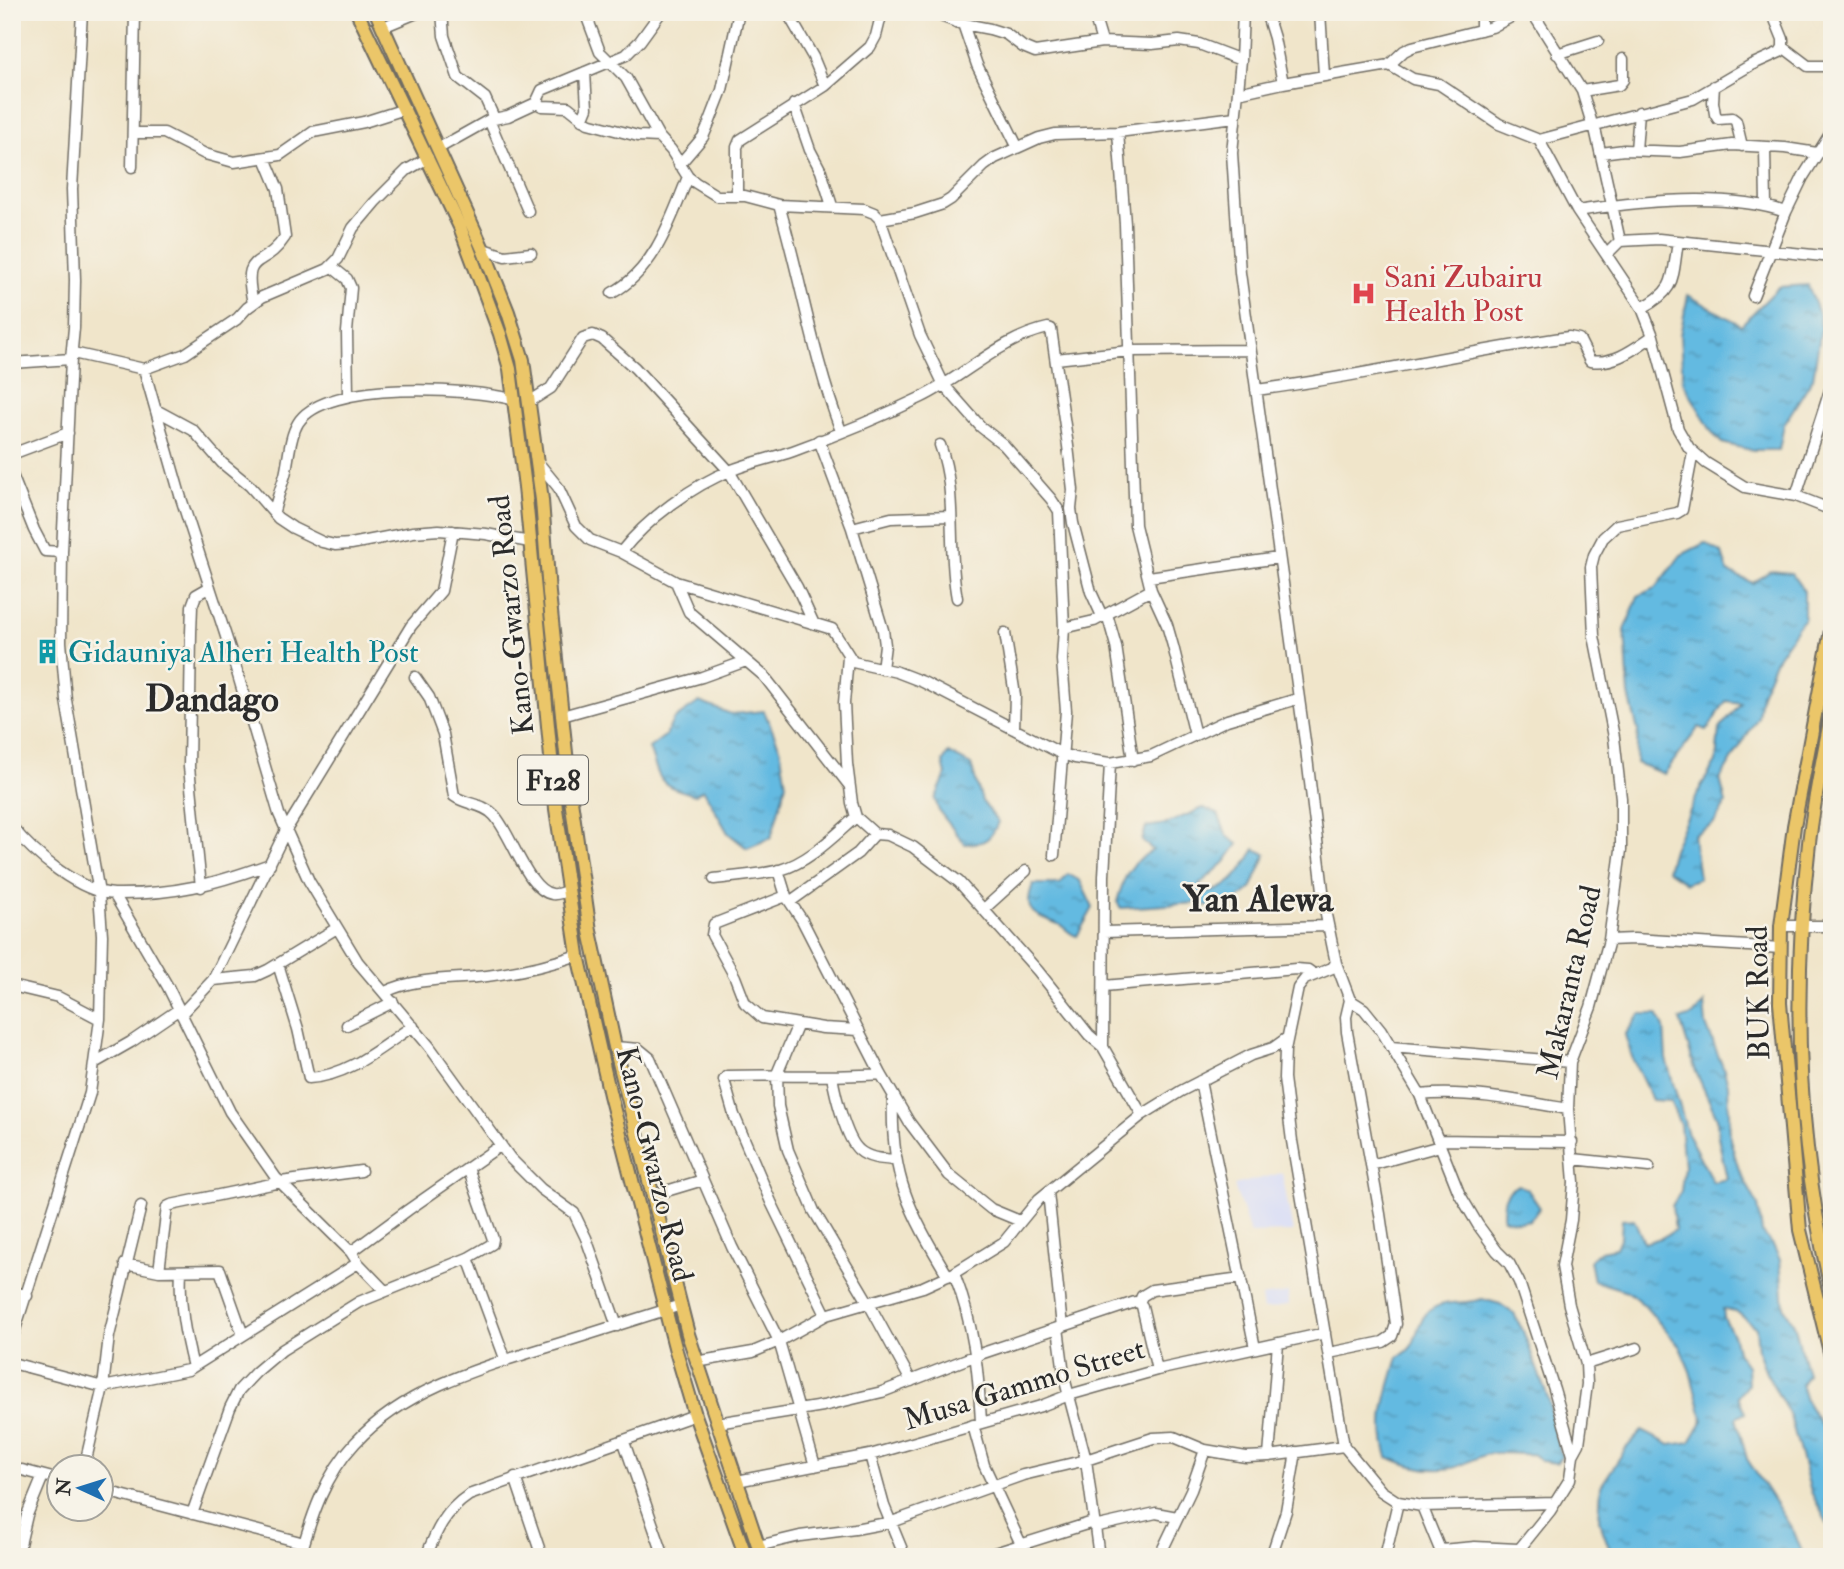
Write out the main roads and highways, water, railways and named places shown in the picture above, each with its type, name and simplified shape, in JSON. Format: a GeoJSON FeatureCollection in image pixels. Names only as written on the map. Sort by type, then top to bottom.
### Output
{"type":"FeatureCollection","features":[{"type":"Feature","properties":{"kind":"main road","name":"Kano-Gwarzo Road"},"geometry":{"type":"LineString","coordinates":[[357,12],[460,227],[500,334],[510,369],[525,487],[547,720],[578,955],[607,1084],[695,1415],[746,1557]]}},
{"type":"Feature","properties":{"kind":"main road","name":"Kano-Gwarzo Road"},"geometry":{"type":"LineString","coordinates":[[376,12],[483,249],[516,336],[529,402],[540,485],[576,843],[590,931],[615,1047],[696,1362],[760,1552]]}},
{"type":"Feature","properties":{"kind":"main road"},"geometry":{"type":"LineString","coordinates":[[525,487],[540,485]]}},
{"type":"Feature","properties":{"kind":"main road","name":"BUK Road"},"geometry":{"type":"LineString","coordinates":[[1832,625],[1794,826],[1781,926],[1780,1003],[1794,1181],[1805,1254],[1832,1360]]}},
{"type":"Feature","properties":{"kind":"main road","name":"BUK Road"},"geometry":{"type":"LineString","coordinates":[[1832,712],[1809,841],[1800,993],[1803,1089],[1811,1175],[1828,1255],[1832,1292]]}},
{"type":"Feature","properties":{"kind":"water"},"geometry":{"type":"Polygon","coordinates":[[[1808,285],[1819,314],[1821,329],[1813,378],[1784,424],[1779,450],[1751,450],[1722,443],[1713,434],[1683,382],[1680,335],[1688,295],[1741,325],[1779,287],[1808,285]]]}},
{"type":"Feature","properties":{"kind":"water"},"geometry":{"type":"Polygon","coordinates":[[[1705,543],[1722,553],[1728,572],[1753,583],[1770,571],[1791,573],[1804,591],[1804,618],[1776,659],[1761,694],[1758,717],[1720,779],[1726,803],[1713,824],[1693,835],[1699,878],[1686,883],[1667,870],[1673,849],[1701,786],[1716,762],[1719,729],[1741,703],[1726,701],[1707,730],[1699,727],[1664,774],[1636,763],[1638,731],[1629,695],[1625,630],[1638,596],[1656,588],[1681,555],[1705,543]]]}},
{"type":"Feature","properties":{"kind":"water"},"geometry":{"type":"Polygon","coordinates":[[[699,702],[731,714],[764,711],[780,748],[786,784],[771,838],[747,848],[728,833],[703,789],[695,795],[667,785],[659,776],[649,748],[666,735],[673,720],[699,702]]]}},
{"type":"Feature","properties":{"kind":"water"},"geometry":{"type":"Polygon","coordinates":[[[948,753],[971,765],[982,801],[998,822],[993,833],[982,842],[965,844],[939,811],[935,799],[946,775],[943,762],[948,753]]]}},
{"type":"Feature","properties":{"kind":"water"},"geometry":{"type":"Polygon","coordinates":[[[1203,808],[1218,814],[1227,836],[1238,844],[1225,862],[1199,885],[1203,893],[1221,889],[1234,879],[1255,849],[1266,854],[1251,889],[1233,904],[1210,907],[1196,903],[1121,908],[1117,902],[1125,878],[1138,860],[1153,850],[1142,841],[1146,827],[1166,824],[1203,808]]]}},
{"type":"Feature","properties":{"kind":"water"},"geometry":{"type":"Polygon","coordinates":[[[1068,874],[1080,881],[1093,908],[1077,936],[1061,925],[1032,912],[1029,902],[1033,884],[1060,884],[1068,874]]]}},
{"type":"Feature","properties":{"kind":"water"},"geometry":{"type":"Polygon","coordinates":[[[1704,1003],[1706,1025],[1728,1085],[1730,1139],[1739,1170],[1758,1205],[1762,1232],[1773,1245],[1780,1260],[1784,1307],[1794,1324],[1807,1374],[1801,1384],[1806,1401],[1832,1443],[1832,1532],[1811,1492],[1790,1416],[1758,1351],[1756,1328],[1736,1311],[1723,1309],[1737,1352],[1747,1366],[1748,1384],[1738,1396],[1745,1413],[1736,1418],[1747,1459],[1794,1532],[1804,1557],[1616,1557],[1611,1553],[1599,1520],[1601,1486],[1626,1448],[1642,1431],[1670,1445],[1690,1442],[1703,1420],[1690,1371],[1680,1347],[1644,1305],[1627,1291],[1594,1281],[1590,1260],[1601,1251],[1616,1248],[1621,1236],[1622,1220],[1634,1219],[1644,1243],[1675,1230],[1672,1206],[1681,1191],[1684,1167],[1680,1124],[1670,1101],[1652,1100],[1633,1060],[1625,1035],[1640,1014],[1657,1014],[1664,1027],[1666,1059],[1688,1135],[1713,1182],[1727,1179],[1717,1118],[1696,1072],[1680,1020],[1693,1016],[1704,1003]]]}},
{"type":"Feature","properties":{"kind":"water"},"geometry":{"type":"Polygon","coordinates":[[[1519,1185],[1528,1190],[1540,1208],[1530,1220],[1519,1222],[1503,1218],[1503,1207],[1510,1190],[1519,1185]]]}},
{"type":"Feature","properties":{"kind":"water"},"geometry":{"type":"Polygon","coordinates":[[[1482,1299],[1500,1304],[1514,1314],[1523,1331],[1549,1401],[1555,1436],[1562,1456],[1556,1463],[1542,1461],[1532,1454],[1493,1453],[1452,1468],[1435,1469],[1388,1457],[1383,1418],[1398,1357],[1411,1347],[1428,1312],[1440,1305],[1482,1299]]]}},
{"type":"Feature","properties":{"kind":"place","name":"Sani Zubairu Health Post"},"geometry":{"type":"Point","coordinates":[1364,294]}},
{"type":"Feature","properties":{"kind":"place","name":"Gidauniya Alheri Health Post"},"geometry":{"type":"Point","coordinates":[48,652]}},
{"type":"Feature","properties":{"kind":"district","name":"Dandago"},"geometry":{"type":"Point","coordinates":[212,698]}},
{"type":"Feature","properties":{"kind":"district","name":"Yan Alewa"},"geometry":{"type":"Point","coordinates":[1258,898]}}]}
